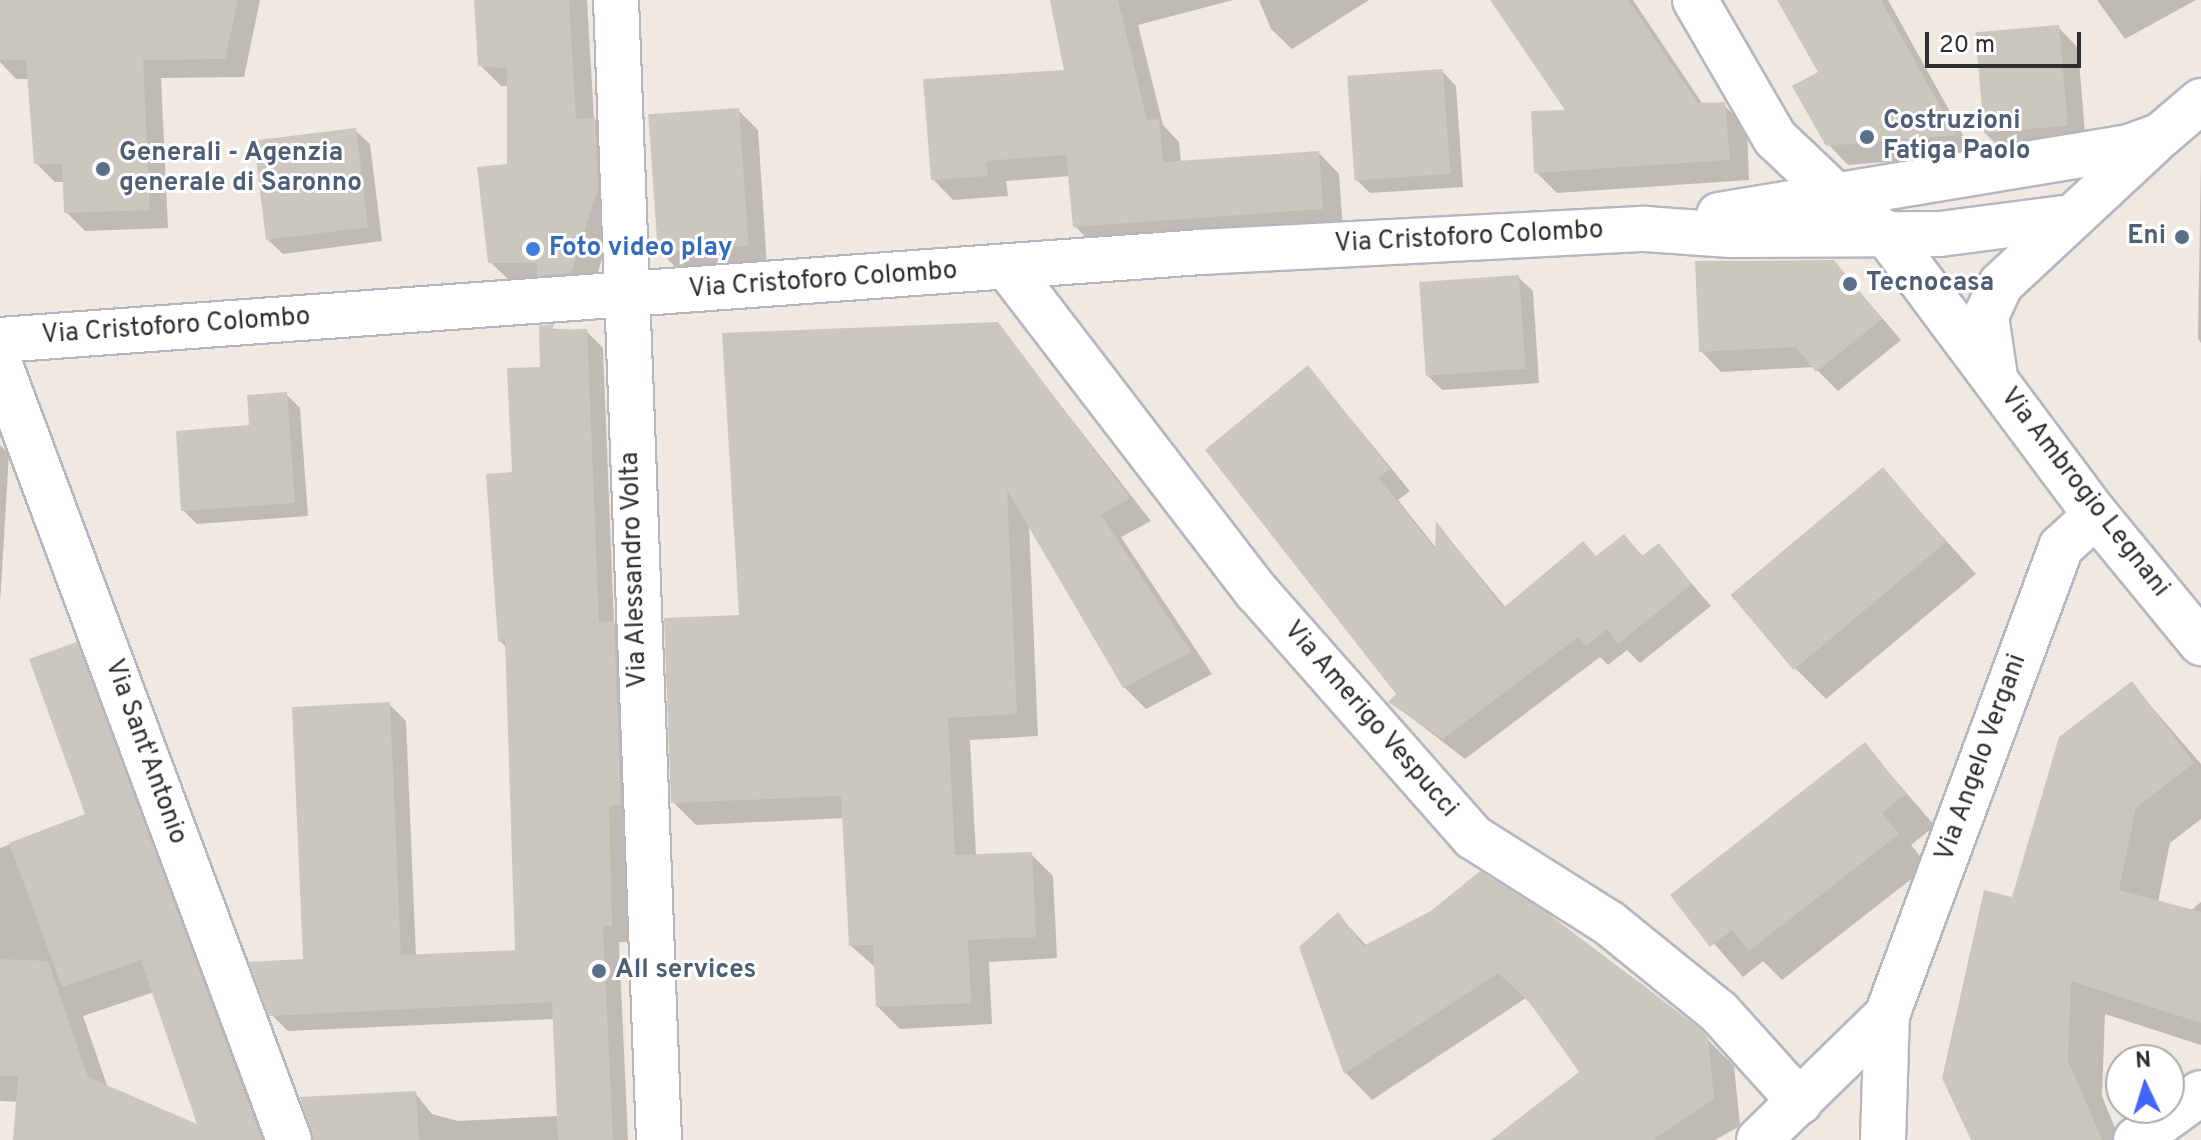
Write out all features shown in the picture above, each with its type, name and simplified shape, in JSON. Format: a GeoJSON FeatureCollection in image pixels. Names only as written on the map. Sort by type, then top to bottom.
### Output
{"type":"FeatureCollection","features":[{"type":"Feature","properties":{"kind":"street","name":"Via Alessandro Volta"},"geometry":{"type":"LineString","coordinates":[[616,0],[624,294],[659,1140]]}},
{"type":"Feature","properties":{"kind":"street","name":"Via Ambrogio Legnani"},"geometry":{"type":"LineString","coordinates":[[1695,0],[1775,138],[1834,194],[1887,235],[2096,515],[2201,643]]}},
{"type":"Feature","properties":{"kind":"street"},"geometry":{"type":"LineString","coordinates":[[1887,235],[1922,208],[2086,176],[2144,142],[2201,101]]}},
{"type":"Feature","properties":{"kind":"street","name":"Via Cristoforo Colombo"},"geometry":{"type":"LineString","coordinates":[[1645,229],[2144,142]]}},
{"type":"Feature","properties":{"kind":"street","name":"Via Ambrogio Legnani"},"geometry":{"type":"LineString","coordinates":[[1996,381],[1986,316],[2001,284],[2144,142]]}},
{"type":"Feature","properties":{"kind":"street","name":"Via Cristoforo Colombo"},"geometry":{"type":"LineString","coordinates":[[0,340],[1200,252],[1645,229],[1731,235],[1940,234],[2071,217]]}},
{"type":"Feature","properties":{"kind":"street","name":"Via Amerigo Vespucci"},"geometry":{"type":"LineString","coordinates":[[1008,268],[1257,592],[1473,837],[1609,923],[1719,1012],[1800,1102]]}},
{"type":"Feature","properties":{"kind":"street","name":"Via Sant'Antonio"},"geometry":{"type":"LineString","coordinates":[[0,365],[289,1140]]}},
{"type":"Feature","properties":{"kind":"street","name":"Via Angelo Vergani"},"geometry":{"type":"LineString","coordinates":[[1887,1015],[2061,547],[2096,515]]}},
{"type":"Feature","properties":{"kind":"street"},"geometry":{"type":"LineString","coordinates":[[1767,1139],[1887,1015]]}},
{"type":"Feature","properties":{"kind":"street"},"geometry":{"type":"LineString","coordinates":[[1883,1140],[1887,1015]]}},
{"type":"Feature","properties":{"kind":"street"},"geometry":{"type":"LineString","coordinates":[[2136,1140],[2201,1093]]}},
{"type":"Feature","properties":{"kind":"building"},"geometry":{"type":"Polygon","coordinates":[[[0,0],[238,0],[225,59],[143,60],[150,210],[64,213],[62,164],[34,164],[26,60],[0,60],[0,0]]]}},
{"type":"Feature","properties":{"kind":"building"},"geometry":{"type":"Polygon","coordinates":[[[474,0],[569,0],[576,119],[595,118],[598,188],[571,273],[537,276],[537,263],[488,263],[477,167],[507,164],[507,68],[478,66],[474,0]]]}},
{"type":"Feature","properties":{"kind":"building"},"geometry":{"type":"Polygon","coordinates":[[[1050,0],[1118,0],[1147,120],[1159,119],[1163,162],[1319,151],[1323,209],[1073,227],[1066,155],[986,161],[988,176],[931,180],[923,79],[1064,70],[1050,0]]]}},
{"type":"Feature","properties":{"kind":"building"},"geometry":{"type":"Polygon","coordinates":[[[1490,0],[1628,0],[1698,103],[1725,102],[1730,160],[1534,173],[1531,111],[1565,110],[1490,0]]]}},
{"type":"Feature","properties":{"kind":"building"},"geometry":{"type":"Polygon","coordinates":[[[1777,0],[1881,0],[1956,135],[1826,146],[1792,86],[1818,72],[1777,0]]]}},
{"type":"Feature","properties":{"kind":"building"},"geometry":{"type":"Polygon","coordinates":[[[2059,25],[2068,126],[1984,133],[1975,32],[2059,25]]]}},
{"type":"Feature","properties":{"kind":"building"},"geometry":{"type":"Polygon","coordinates":[[[1443,69],[1450,174],[1355,180],[1347,76],[1443,69]]]}},
{"type":"Feature","properties":{"kind":"building"},"geometry":{"type":"Polygon","coordinates":[[[739,108],[749,246],[658,252],[648,114],[739,108]]]}},
{"type":"Feature","properties":{"kind":"building"},"geometry":{"type":"Polygon","coordinates":[[[356,128],[368,227],[266,240],[254,141],[356,128]]]}},
{"type":"Feature","properties":{"kind":"building"},"geometry":{"type":"Polygon","coordinates":[[[1834,260],[1882,319],[1816,372],[1796,347],[1699,352],[1695,261],[1834,260]]]}},
{"type":"Feature","properties":{"kind":"building"},"geometry":{"type":"Polygon","coordinates":[[[1519,275],[1526,369],[1426,376],[1419,282],[1519,275]]]}},
{"type":"Feature","properties":{"kind":"building"},"geometry":{"type":"Polygon","coordinates":[[[998,322],[1130,498],[1101,515],[1191,652],[1123,688],[1007,490],[1017,714],[948,718],[955,855],[1032,852],[1036,937],[968,940],[971,1003],[876,1007],[873,945],[849,946],[841,796],[671,803],[664,618],[739,615],[722,333],[998,322]]]}},
{"type":"Feature","properties":{"kind":"building"},"geometry":{"type":"Polygon","coordinates":[[[554,324],[552,330],[587,329],[599,622],[614,621],[621,805],[609,806],[612,926],[603,927],[613,1140],[558,1140],[552,1002],[269,1016],[249,962],[303,959],[292,707],[390,702],[401,955],[515,950],[505,640],[498,642],[486,474],[512,472],[507,368],[540,367],[539,326],[554,324]]]}},
{"type":"Feature","properties":{"kind":"building"},"geometry":{"type":"Polygon","coordinates":[[[1308,365],[1390,469],[1379,478],[1435,549],[1436,521],[1503,608],[1583,541],[1596,556],[1624,534],[1642,556],[1659,543],[1692,584],[1618,644],[1607,629],[1586,646],[1578,637],[1443,739],[1388,702],[1396,694],[1205,450],[1308,365]]]}},
{"type":"Feature","properties":{"kind":"building"},"geometry":{"type":"Polygon","coordinates":[[[287,392],[295,503],[181,511],[176,431],[249,425],[247,395],[287,392]]]}},
{"type":"Feature","properties":{"kind":"building"},"geometry":{"type":"Polygon","coordinates":[[[1883,467],[1946,542],[1794,670],[1731,595],[1883,467]]]}},
{"type":"Feature","properties":{"kind":"building"},"geometry":{"type":"Polygon","coordinates":[[[77,642],[262,1140],[13,1140],[18,1076],[0,1076],[0,959],[48,961],[88,1077],[197,1124],[141,960],[62,987],[9,843],[85,814],[29,659],[77,642]]]}},
{"type":"Feature","properties":{"kind":"building"},"geometry":{"type":"Polygon","coordinates":[[[2132,681],[2194,763],[2136,808],[2119,890],[2201,912],[2201,1023],[2071,981],[2068,1060],[2102,1140],[1971,1140],[1942,1078],[1984,890],[2012,897],[2059,737],[2132,681]]]}},
{"type":"Feature","properties":{"kind":"building"},"geometry":{"type":"Polygon","coordinates":[[[1865,742],[1906,794],[1882,813],[1899,834],[1749,951],[1732,930],[1710,947],[1670,895],[1865,742]]]}},
{"type":"Feature","properties":{"kind":"building"},"geometry":{"type":"Polygon","coordinates":[[[1480,871],[1547,913],[1702,1030],[1708,1038],[1714,1099],[1653,1140],[1491,1140],[1579,1072],[1531,1004],[1498,973],[1344,1074],[1299,947],[1338,912],[1363,946],[1431,911],[1480,871]]]}},
{"type":"Feature","properties":{"kind":"building"},"geometry":{"type":"Polygon","coordinates":[[[416,1091],[419,1140],[313,1140],[300,1097],[416,1091]]]}},
{"type":"Feature","properties":{"kind":"place","name":"Costruzioni Fatiga Paolo"},"geometry":{"type":"Point","coordinates":[1867,137]}},
{"type":"Feature","properties":{"kind":"place","name":"Generali - Agenzia generale di Saronno"},"geometry":{"type":"Point","coordinates":[103,169]}},
{"type":"Feature","properties":{"kind":"place","name":"Eni"},"geometry":{"type":"Point","coordinates":[2182,237]}},
{"type":"Feature","properties":{"kind":"place","name":"Foto video play"},"geometry":{"type":"Point","coordinates":[533,249]}},
{"type":"Feature","properties":{"kind":"place","name":"Tecnocasa"},"geometry":{"type":"Point","coordinates":[1850,284]}},
{"type":"Feature","properties":{"kind":"place","name":"All services"},"geometry":{"type":"Point","coordinates":[599,971]}}]}
